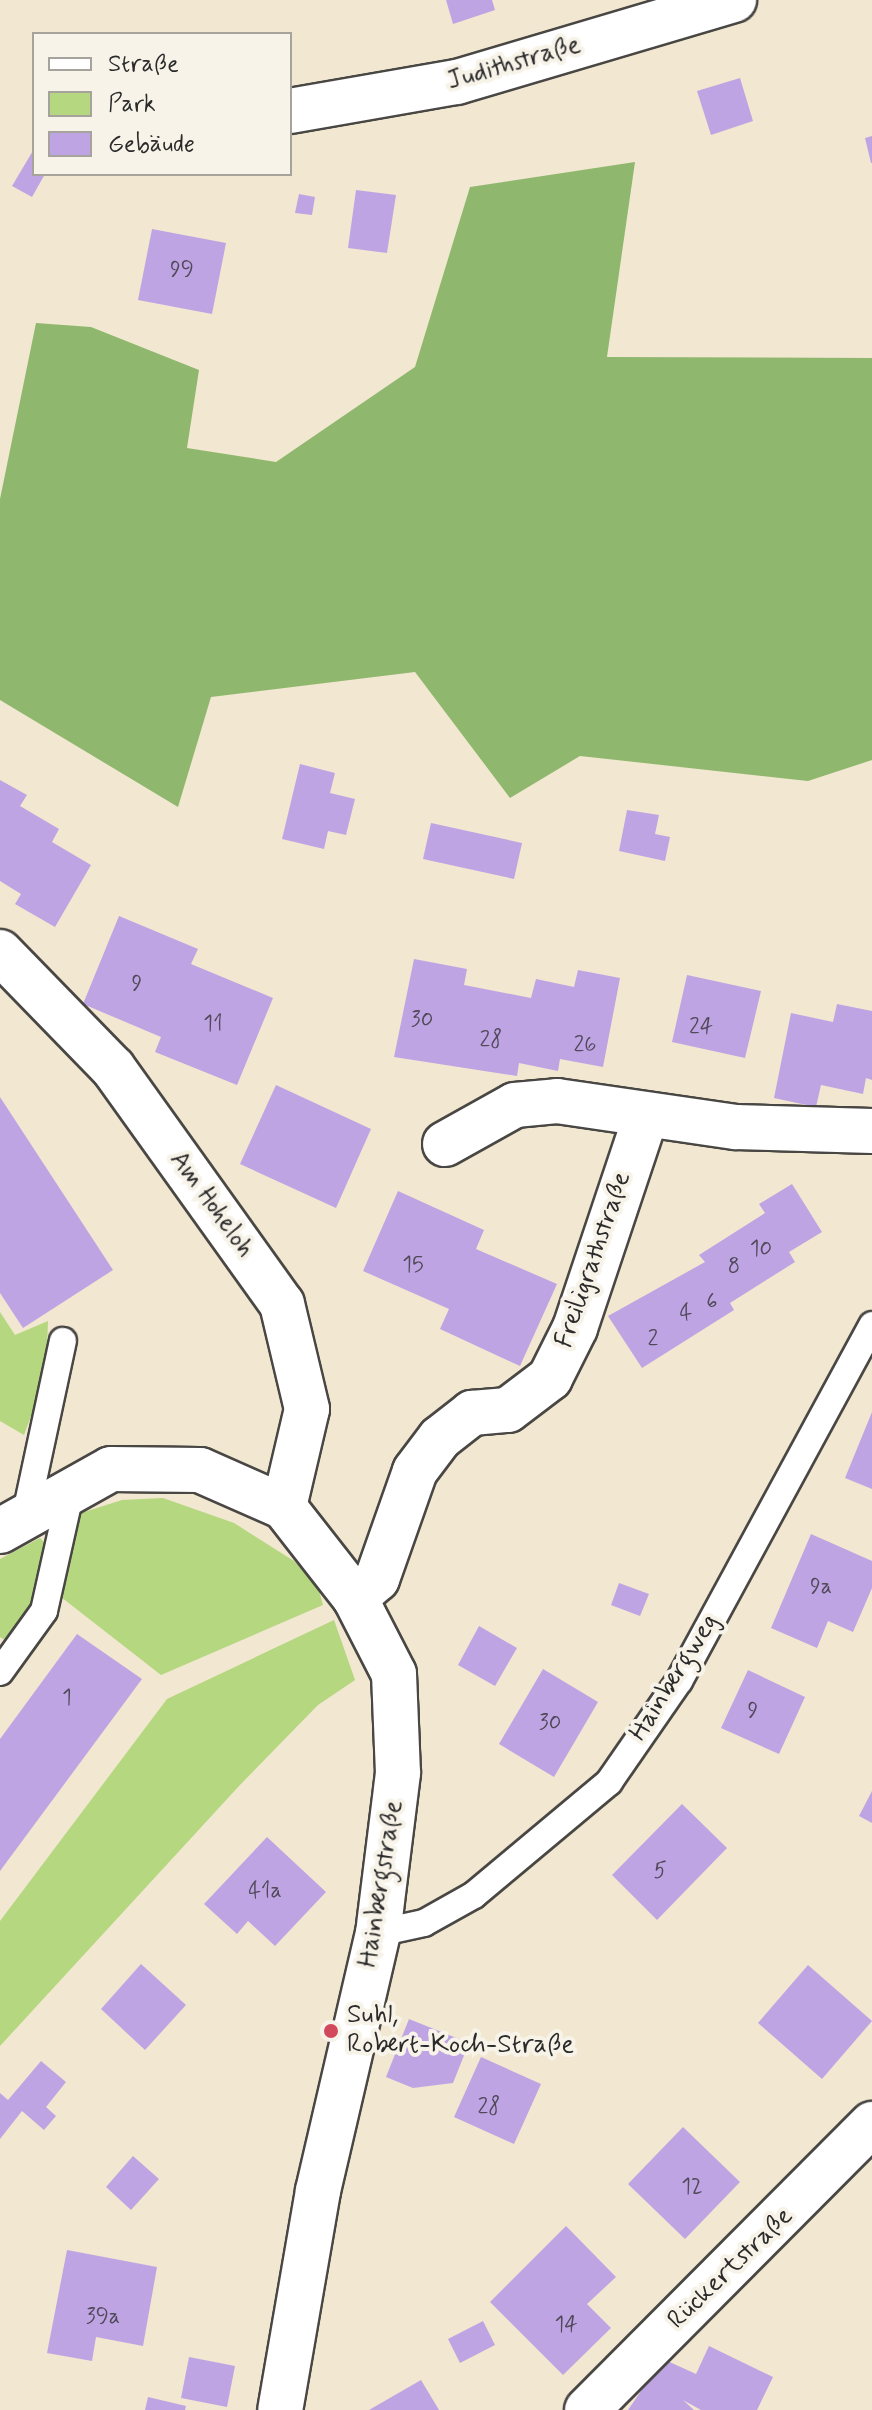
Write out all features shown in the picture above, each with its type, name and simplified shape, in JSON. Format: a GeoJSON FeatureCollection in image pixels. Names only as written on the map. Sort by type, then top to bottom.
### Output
{"type":"FeatureCollection","features":[{"type":"Feature","properties":{"kind":"street","name":"Judithstraße"},"geometry":{"type":"LineString","coordinates":[[292,111],[457,82],[734,0]]}},
{"type":"Feature","properties":{"kind":"street","name":"Am Hoheloh"},"geometry":{"type":"LineString","coordinates":[[0,952],[113,1068],[282,1304],[307,1409],[284,1507]]}},
{"type":"Feature","properties":{"kind":"street"},"geometry":{"type":"LineString","coordinates":[[445,1144],[515,1105],[557,1101],[646,1116],[872,1131]]}},
{"type":"Feature","properties":{"kind":"street","name":"Freiligrathstraße"},"geometry":{"type":"LineString","coordinates":[[355,1598],[377,1579],[415,1471],[440,1438],[472,1413],[508,1410],[550,1378],[575,1328],[646,1116]]}},
{"type":"Feature","properties":{"kind":"street"},"geometry":{"type":"LineString","coordinates":[[13,1522],[111,1469],[200,1470],[284,1507]]}},
{"type":"Feature","properties":{"kind":"street","name":"Hainbergstraße"},"geometry":{"type":"LineString","coordinates":[[280,2410],[318,2191],[378,1933],[398,1773],[394,1674],[355,1598],[284,1507]]}},
{"type":"Feature","properties":{"kind":"street","name":"Rückertstraße"},"geometry":{"type":"LineString","coordinates":[[587,2410],[872,2124]]}},
{"type":"Feature","properties":{"kind":"lane","name":"Hainbergweg"},"geometry":{"type":"LineString","coordinates":[[378,1933],[424,1923],[474,1895],[609,1782],[679,1681],[872,1325]]}},
{"type":"Feature","properties":{"kind":"lane"},"geometry":{"type":"LineString","coordinates":[[13,1522],[63,1341]]}},
{"type":"Feature","properties":{"kind":"lane"},"geometry":{"type":"LineString","coordinates":[[0,1672],[44,1611],[71,1490]]}},
{"type":"Feature","properties":{"kind":"green space"},"geometry":{"type":"Polygon","coordinates":[[[635,162],[607,357],[872,358],[872,760],[808,781],[580,756],[510,798],[415,672],[211,697],[178,807],[0,700],[0,499],[36,323],[91,327],[199,370],[187,448],[276,462],[415,367],[470,187],[635,162]]]}},
{"type":"Feature","properties":{"kind":"green space"},"geometry":{"type":"Polygon","coordinates":[[[0,1312],[15,1335],[48,1321],[46,1375],[24,1435],[0,1421],[0,1312]]]}},
{"type":"Feature","properties":{"kind":"green space"},"geometry":{"type":"Polygon","coordinates":[[[163,1498],[234,1523],[294,1561],[317,1583],[323,1605],[161,1675],[61,1597],[78,1514],[122,1500],[163,1498]]]}},
{"type":"Feature","properties":{"kind":"green space"},"geometry":{"type":"Polygon","coordinates":[[[40,1538],[47,1545],[43,1578],[16,1641],[8,1642],[0,1637],[0,1559],[40,1538]]]}},
{"type":"Feature","properties":{"kind":"green space"},"geometry":{"type":"Polygon","coordinates":[[[334,1620],[355,1680],[318,1705],[239,1786],[0,2046],[0,1921],[167,1699],[334,1620]]]}},
{"type":"Feature","properties":{"kind":"building"},"geometry":{"type":"Polygon","coordinates":[[[446,0],[492,0],[495,10],[453,24],[446,0]]]}},
{"type":"Feature","properties":{"kind":"building"},"geometry":{"type":"Polygon","coordinates":[[[740,78],[753,121],[711,135],[697,91],[740,78]]]}},
{"type":"Feature","properties":{"kind":"building"},"geometry":{"type":"Polygon","coordinates":[[[872,136],[872,163],[871,163],[865,138],[872,136]]]}},
{"type":"Feature","properties":{"kind":"building"},"geometry":{"type":"Polygon","coordinates":[[[32,152],[32,176],[44,176],[32,197],[12,186],[32,152]]]}},
{"type":"Feature","properties":{"kind":"building"},"geometry":{"type":"Polygon","coordinates":[[[356,190],[396,195],[387,253],[348,248],[356,190]]]}},
{"type":"Feature","properties":{"kind":"building"},"geometry":{"type":"Polygon","coordinates":[[[299,194],[315,197],[312,215],[295,213],[299,194]]]}},
{"type":"Feature","properties":{"kind":"building"},"geometry":{"type":"Polygon","coordinates":[[[152,229],[226,243],[212,314],[138,300],[152,229]]]}},
{"type":"Feature","properties":{"kind":"building"},"geometry":{"type":"Polygon","coordinates":[[[300,764],[335,773],[330,793],[355,799],[346,835],[328,831],[324,849],[282,839],[300,764]]]}},
{"type":"Feature","properties":{"kind":"building"},"geometry":{"type":"Polygon","coordinates":[[[0,780],[27,795],[20,806],[59,829],[52,842],[91,865],[55,927],[15,904],[21,894],[0,881],[0,780]]]}},
{"type":"Feature","properties":{"kind":"building"},"geometry":{"type":"Polygon","coordinates":[[[627,810],[659,815],[655,834],[670,837],[665,861],[619,851],[627,810]]]}},
{"type":"Feature","properties":{"kind":"building"},"geometry":{"type":"Polygon","coordinates":[[[431,823],[522,843],[514,879],[423,859],[431,823]]]}},
{"type":"Feature","properties":{"kind":"building"},"geometry":{"type":"Polygon","coordinates":[[[119,916],[198,949],[191,964],[273,998],[237,1085],[155,1052],[161,1037],[83,1004],[119,916]]]}},
{"type":"Feature","properties":{"kind":"building"},"geometry":{"type":"Polygon","coordinates":[[[414,959],[467,969],[464,985],[531,998],[536,979],[574,987],[578,970],[620,978],[603,1067],[560,1059],[558,1071],[519,1063],[517,1076],[394,1057],[414,959]]]}},
{"type":"Feature","properties":{"kind":"building"},"geometry":{"type":"Polygon","coordinates":[[[687,975],[761,991],[745,1058],[672,1042],[687,975]]]}},
{"type":"Feature","properties":{"kind":"building"},"geometry":{"type":"Polygon","coordinates":[[[837,1004],[872,1011],[872,1080],[866,1078],[863,1094],[821,1085],[816,1107],[774,1098],[791,1013],[833,1022],[837,1004]]]}},
{"type":"Feature","properties":{"kind":"building"},"geometry":{"type":"Polygon","coordinates":[[[276,1085],[371,1129],[336,1208],[240,1164],[276,1085]]]}},
{"type":"Feature","properties":{"kind":"building"},"geometry":{"type":"Polygon","coordinates":[[[0,1097],[113,1270],[23,1328],[0,1293],[0,1097]]]}},
{"type":"Feature","properties":{"kind":"building"},"geometry":{"type":"Polygon","coordinates":[[[792,1184],[822,1232],[789,1252],[795,1262],[730,1303],[734,1310],[642,1368],[608,1316],[705,1262],[699,1255],[765,1213],[759,1204],[792,1184]]]}},
{"type":"Feature","properties":{"kind":"building"},"geometry":{"type":"Polygon","coordinates":[[[398,1191],[484,1230],[476,1249],[557,1284],[520,1366],[440,1329],[449,1309],[363,1271],[398,1191]]]}},
{"type":"Feature","properties":{"kind":"building"},"geometry":{"type":"Polygon","coordinates":[[[872,1412],[872,1489],[845,1478],[872,1412]]]}},
{"type":"Feature","properties":{"kind":"building"},"geometry":{"type":"Polygon","coordinates":[[[811,1534],[872,1561],[872,1588],[853,1632],[828,1621],[817,1648],[771,1628],[811,1534]]]}},
{"type":"Feature","properties":{"kind":"building"},"geometry":{"type":"Polygon","coordinates":[[[619,1583],[649,1594],[640,1616],[611,1605],[619,1583]]]}},
{"type":"Feature","properties":{"kind":"building"},"geometry":{"type":"Polygon","coordinates":[[[479,1626],[517,1648],[495,1686],[458,1665],[479,1626]]]}},
{"type":"Feature","properties":{"kind":"building"},"geometry":{"type":"Polygon","coordinates":[[[77,1634],[142,1679],[0,1871],[0,1739],[77,1634]]]}},
{"type":"Feature","properties":{"kind":"building"},"geometry":{"type":"Polygon","coordinates":[[[543,1669],[598,1702],[554,1777],[499,1744],[543,1669]]]}},
{"type":"Feature","properties":{"kind":"building"},"geometry":{"type":"Polygon","coordinates":[[[748,1670],[805,1697],[779,1754],[721,1728],[748,1670]]]}},
{"type":"Feature","properties":{"kind":"building"},"geometry":{"type":"Polygon","coordinates":[[[872,1791],[872,1823],[859,1816],[872,1791]]]}},
{"type":"Feature","properties":{"kind":"building"},"geometry":{"type":"Polygon","coordinates":[[[682,1804],[727,1848],[657,1920],[612,1875],[682,1804]]]}},
{"type":"Feature","properties":{"kind":"building"},"geometry":{"type":"Polygon","coordinates":[[[267,1837],[326,1892],[275,1946],[248,1921],[237,1934],[204,1904],[267,1837]]]}},
{"type":"Feature","properties":{"kind":"building"},"geometry":{"type":"Polygon","coordinates":[[[141,1964],[186,2005],[145,2050],[101,2009],[141,1964]]]}},
{"type":"Feature","properties":{"kind":"building"},"geometry":{"type":"Polygon","coordinates":[[[808,1965],[872,2021],[822,2079],[758,2023],[808,1965]]]}},
{"type":"Feature","properties":{"kind":"building"},"geometry":{"type":"Polygon","coordinates":[[[409,2019],[469,2043],[453,2083],[413,2088],[386,2077],[409,2019]]]}},
{"type":"Feature","properties":{"kind":"building"},"geometry":{"type":"Polygon","coordinates":[[[481,2057],[541,2084],[514,2144],[454,2117],[481,2057]]]}},
{"type":"Feature","properties":{"kind":"building"},"geometry":{"type":"Polygon","coordinates":[[[41,2061],[66,2082],[46,2107],[56,2116],[44,2130],[22,2111],[0,2139],[0,2093],[8,2100],[41,2061]]]}},
{"type":"Feature","properties":{"kind":"building"},"geometry":{"type":"Polygon","coordinates":[[[683,2127],[740,2182],[685,2239],[628,2184],[683,2127]]]}},
{"type":"Feature","properties":{"kind":"building"},"geometry":{"type":"Polygon","coordinates":[[[133,2156],[159,2179],[131,2210],[106,2187],[133,2156]]]}},
{"type":"Feature","properties":{"kind":"building"},"geometry":{"type":"Polygon","coordinates":[[[566,2226],[616,2277],[587,2304],[611,2328],[563,2375],[490,2302],[566,2226]]]}},
{"type":"Feature","properties":{"kind":"building"},"geometry":{"type":"Polygon","coordinates":[[[67,2250],[157,2267],[143,2346],[96,2337],[92,2361],[47,2353],[67,2250]]]}},
{"type":"Feature","properties":{"kind":"building"},"geometry":{"type":"Polygon","coordinates":[[[483,2321],[495,2345],[460,2363],[448,2339],[483,2321]]]}},
{"type":"Feature","properties":{"kind":"building"},"geometry":{"type":"Polygon","coordinates":[[[709,2346],[773,2377],[757,2410],[701,2410],[683,2400],[694,2410],[628,2410],[663,2359],[696,2374],[709,2346]]]}},
{"type":"Feature","properties":{"kind":"building"},"geometry":{"type":"Polygon","coordinates":[[[189,2357],[235,2366],[227,2407],[181,2398],[189,2357]]]}},
{"type":"Feature","properties":{"kind":"building"},"geometry":{"type":"Polygon","coordinates":[[[421,2380],[439,2410],[369,2410],[421,2380]]]}},
{"type":"Feature","properties":{"kind":"building"},"geometry":{"type":"Polygon","coordinates":[[[148,2397],[186,2406],[185,2410],[145,2410],[148,2397]]]}},
{"type":"Feature","properties":{"kind":"place","name":"Suhl, Robert-Koch-Straße"},"geometry":{"type":"Point","coordinates":[331,2031]}}]}
